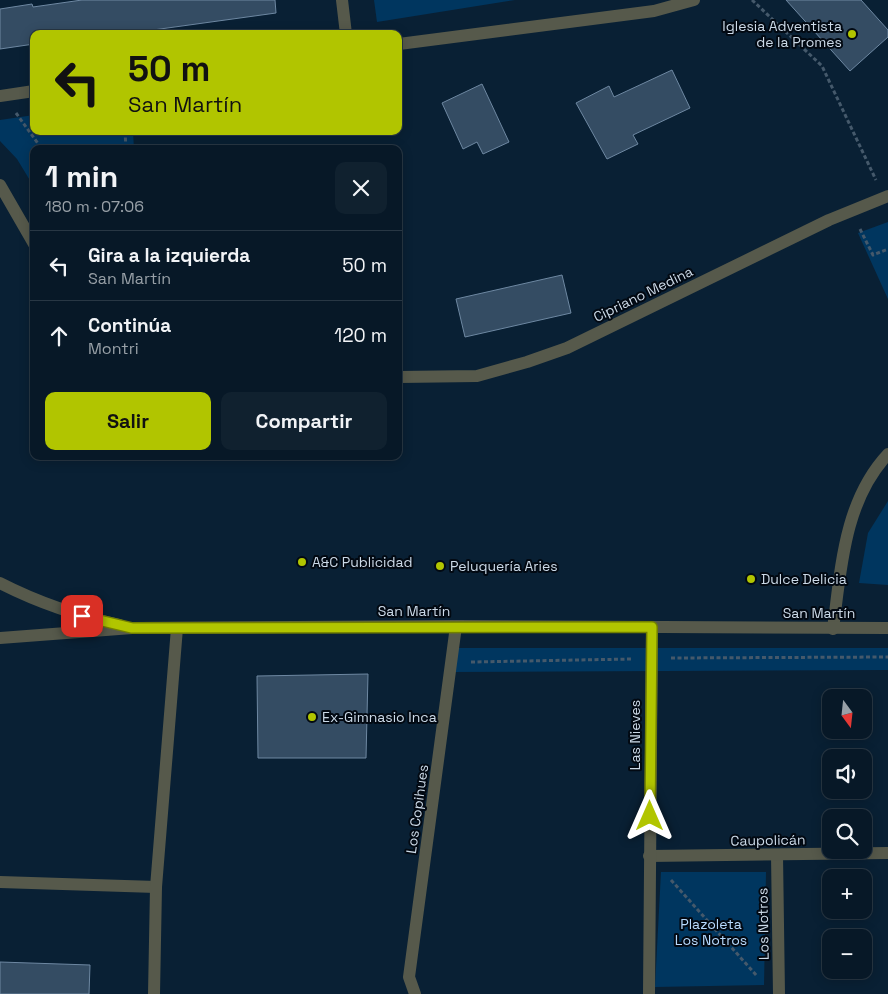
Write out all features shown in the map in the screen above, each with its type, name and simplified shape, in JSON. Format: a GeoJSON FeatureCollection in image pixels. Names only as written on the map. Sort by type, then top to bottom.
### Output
{"type":"FeatureCollection","features":[{"type":"Feature","properties":{"kind":"street"},"geometry":{"type":"LineString","coordinates":[[342,0],[346,30]]}},
{"type":"Feature","properties":{"kind":"street"},"geometry":{"type":"LineString","coordinates":[[402,44],[654,11],[694,0]]}},
{"type":"Feature","properties":{"kind":"street"},"geometry":{"type":"LineString","coordinates":[[2,95],[30,92]]}},
{"type":"Feature","properties":{"kind":"street"},"geometry":{"type":"LineString","coordinates":[[0,185],[30,237]]}},
{"type":"Feature","properties":{"kind":"street","name":"Cipriano Medina"},"geometry":{"type":"LineString","coordinates":[[402,377],[477,376],[567,348],[851,211],[886,197]]}},
{"type":"Feature","properties":{"kind":"street"},"geometry":{"type":"LineString","coordinates":[[833,629],[846,539],[863,488],[888,454]]}},
{"type":"Feature","properties":{"kind":"street"},"geometry":{"type":"LineString","coordinates":[[0,583],[49,605],[82,616],[132,628]]}},
{"type":"Feature","properties":{"kind":"street","name":"San Martín"},"geometry":{"type":"LineString","coordinates":[[0,638],[132,628],[456,626],[888,628]]}},
{"type":"Feature","properties":{"kind":"street","name":"Los Copihues"},"geometry":{"type":"LineString","coordinates":[[415,994],[409,977],[456,626]]}},
{"type":"Feature","properties":{"kind":"street","name":"Las Nieves"},"geometry":{"type":"LineString","coordinates":[[649,994],[652,627]]}},
{"type":"Feature","properties":{"kind":"street"},"geometry":{"type":"LineString","coordinates":[[154,994],[156,887],[177,628]]}},
{"type":"Feature","properties":{"kind":"street","name":"Caupolicán"},"geometry":{"type":"LineString","coordinates":[[649,856],[888,853]]}},
{"type":"Feature","properties":{"kind":"street","name":"Los Notros"},"geometry":{"type":"LineString","coordinates":[[777,855],[778,994]]}},
{"type":"Feature","properties":{"kind":"street"},"geometry":{"type":"LineString","coordinates":[[0,882],[156,887]]}},
{"type":"Feature","properties":{"kind":"path"},"geometry":{"type":"LineString","coordinates":[[752,0],[822,66],[886,197]]}},
{"type":"Feature","properties":{"kind":"path"},"geometry":{"type":"LineString","coordinates":[[2,95],[30,133]]}},
{"type":"Feature","properties":{"kind":"path"},"geometry":{"type":"LineString","coordinates":[[851,211],[873,254],[888,249]]}},
{"type":"Feature","properties":{"kind":"path"},"geometry":{"type":"LineString","coordinates":[[649,856],[760,980]]}},
{"type":"Feature","properties":{"kind":"green space"},"geometry":{"type":"Polygon","coordinates":[[[374,0],[515,0],[377,22],[374,0]]]}},
{"type":"Feature","properties":{"kind":"green space"},"geometry":{"type":"Polygon","coordinates":[[[30,116],[30,135],[133,135],[134,145],[30,145],[30,180],[17,159],[0,141],[0,120],[30,116]]]}},
{"type":"Feature","properties":{"kind":"green space"},"geometry":{"type":"Polygon","coordinates":[[[888,222],[888,299],[858,233],[888,222]]]}},
{"type":"Feature","properties":{"kind":"green space"},"geometry":{"type":"Polygon","coordinates":[[[888,501],[888,585],[859,583],[868,533],[888,501]]]}},
{"type":"Feature","properties":{"kind":"green space"},"geometry":{"type":"Polygon","coordinates":[[[452,648],[888,648],[888,670],[450,672],[452,648]]]}},
{"type":"Feature","properties":{"kind":"green space","name":"Plazoleta Los Notros"},"geometry":{"type":"Polygon","coordinates":[[[661,872],[766,872],[764,985],[655,987],[661,872]]]}},
{"type":"Feature","properties":{"kind":"building"},"geometry":{"type":"Polygon","coordinates":[[[82,0],[275,0],[276,13],[153,30],[30,30],[30,45],[0,49],[0,9],[32,4],[33,7],[82,0]]]}},
{"type":"Feature","properties":{"kind":"building","name":"Iglesia Adventista de la Promes"},"geometry":{"type":"Polygon","coordinates":[[[786,0],[861,0],[888,30],[888,37],[850,71],[786,0]]]}},
{"type":"Feature","properties":{"kind":"building"},"geometry":{"type":"Polygon","coordinates":[[[672,70],[690,108],[633,135],[638,144],[607,159],[576,103],[609,86],[614,97],[672,70]]]}},
{"type":"Feature","properties":{"kind":"building"},"geometry":{"type":"Polygon","coordinates":[[[482,84],[509,142],[483,154],[477,142],[463,149],[442,103],[482,84]]]}},
{"type":"Feature","properties":{"kind":"building"},"geometry":{"type":"Polygon","coordinates":[[[562,275],[571,313],[465,337],[456,299],[562,275]]]}},
{"type":"Feature","properties":{"kind":"building","name":"Ex-Gimnasio Inca"},"geometry":{"type":"Polygon","coordinates":[[[368,674],[366,758],[258,758],[257,676],[368,674]]]}},
{"type":"Feature","properties":{"kind":"building"},"geometry":{"type":"Polygon","coordinates":[[[0,962],[90,965],[89,994],[0,994],[0,962]]]}},
{"type":"Feature","properties":{"kind":"place","name":"Iglesia Adventista de la Promes"},"geometry":{"type":"Point","coordinates":[852,34]}},
{"type":"Feature","properties":{"kind":"place","name":"A&C Publicidad"},"geometry":{"type":"Point","coordinates":[302,562]}},
{"type":"Feature","properties":{"kind":"place","name":"Peluquería Aries"},"geometry":{"type":"Point","coordinates":[440,566]}},
{"type":"Feature","properties":{"kind":"place","name":"Dulce Delicia"},"geometry":{"type":"Point","coordinates":[751,579]}},
{"type":"Feature","properties":{"kind":"place","name":"Ex-Gimnasio Inca"},"geometry":{"type":"Point","coordinates":[312,717]}},
{"type":"Feature","properties":{"kind":"route"},"geometry":{"type":"LineString","coordinates":[[82,616],[132,628],[652,627],[650,816]]}}]}
